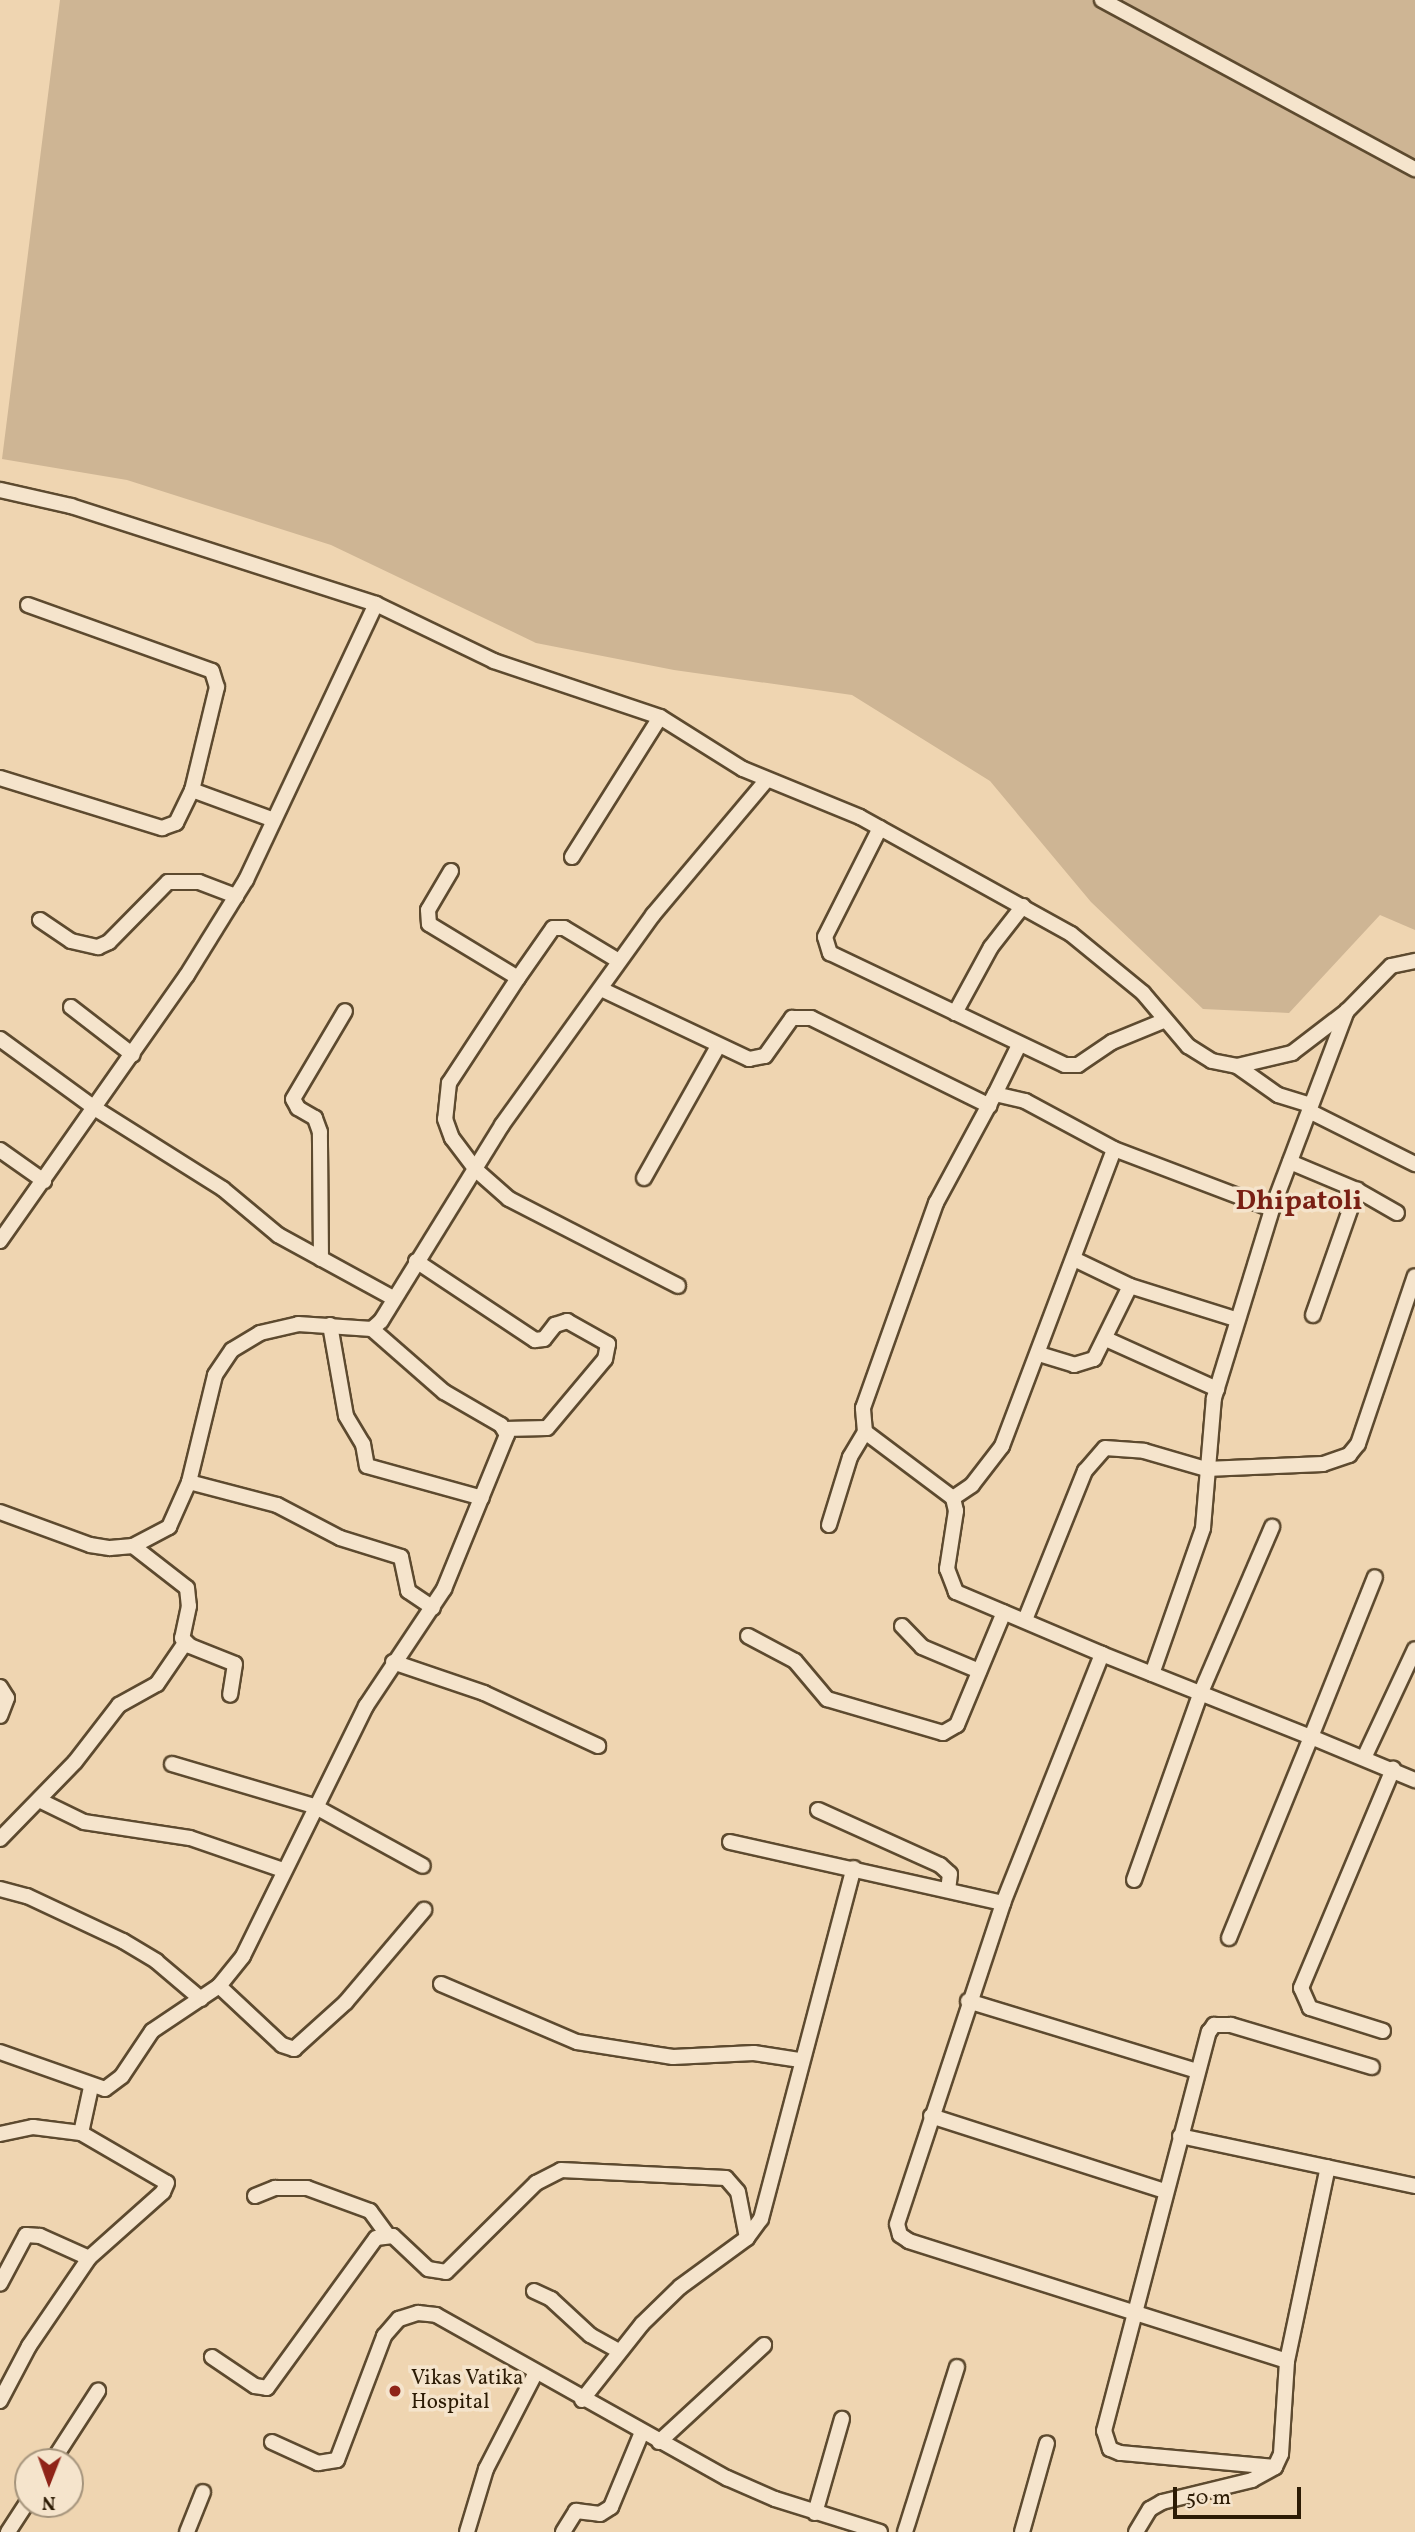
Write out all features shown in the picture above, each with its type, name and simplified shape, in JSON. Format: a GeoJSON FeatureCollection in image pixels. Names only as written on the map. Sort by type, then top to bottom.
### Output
{"type":"FeatureCollection","features":[{"type":"Feature","properties":{"kind":"street"},"geometry":{"type":"LineString","coordinates":[[1102,0],[1415,169]]}},
{"type":"Feature","properties":{"kind":"street"},"geometry":{"type":"LineString","coordinates":[[0,490],[71,506],[376,604],[494,661],[660,717],[766,780],[818,797],[1023,906],[1112,965],[1188,1046],[1212,1061],[1237,1066],[1278,1095],[1310,1108],[1415,1164]]}},
{"type":"Feature","properties":{"kind":"street"},"geometry":{"type":"LineString","coordinates":[[0,1241],[96,1109],[236,896],[376,604]]}},
{"type":"Feature","properties":{"kind":"street"},"geometry":{"type":"LineString","coordinates":[[0,778],[162,828],[176,823],[192,790],[217,687],[212,671],[28,606]]}},
{"type":"Feature","properties":{"kind":"street"},"geometry":{"type":"LineString","coordinates":[[572,857],[660,717]]}},
{"type":"Feature","properties":{"kind":"street"},"geometry":{"type":"LineString","coordinates":[[372,1329],[475,1169],[620,961],[766,780]]}},
{"type":"Feature","properties":{"kind":"street"},"geometry":{"type":"LineString","coordinates":[[192,790],[274,820]]}},
{"type":"Feature","properties":{"kind":"street"},"geometry":{"type":"LineString","coordinates":[[880,828],[825,937],[825,946],[830,953],[1065,1065],[1078,1066],[1112,1042],[1166,1020]]}},
{"type":"Feature","properties":{"kind":"street"},"geometry":{"type":"LineString","coordinates":[[451,871],[428,911],[429,924],[518,978]]}},
{"type":"Feature","properties":{"kind":"street"},"geometry":{"type":"LineString","coordinates":[[40,920],[71,940],[98,947],[109,942],[168,882],[199,882],[236,896]]}},
{"type":"Feature","properties":{"kind":"street"},"geometry":{"type":"LineString","coordinates":[[955,1013],[991,947],[1023,906]]}},
{"type":"Feature","properties":{"kind":"street"},"geometry":{"type":"LineString","coordinates":[[620,961],[564,928],[553,928],[449,1083],[444,1099],[445,1119],[452,1138],[475,1169],[509,1199],[678,1286]]}},
{"type":"Feature","properties":{"kind":"street"},"geometry":{"type":"LineString","coordinates":[[1237,1066],[1292,1053],[1347,1011],[1391,966],[1415,961]]}},
{"type":"Feature","properties":{"kind":"street"},"geometry":{"type":"LineString","coordinates":[[601,989],[718,1046],[759,1060],[783,1024],[792,1018],[811,1017],[993,1100],[1025,1101],[1114,1149],[1272,1209]]}},
{"type":"Feature","properties":{"kind":"street"},"geometry":{"type":"LineString","coordinates":[[71,1007],[132,1055]]}},
{"type":"Feature","properties":{"kind":"street"},"geometry":{"type":"LineString","coordinates":[[321,1259],[320,1132],[315,1118],[298,1108],[293,1099],[345,1011]]}},
{"type":"Feature","properties":{"kind":"street"},"geometry":{"type":"LineString","coordinates":[[1152,1674],[1202,1528],[1206,1469],[1217,1389],[1236,1319],[1272,1209],[1347,1011]]}},
{"type":"Feature","properties":{"kind":"street"},"geometry":{"type":"LineString","coordinates":[[0,1039],[96,1109],[223,1189],[278,1235],[393,1298]]}},
{"type":"Feature","properties":{"kind":"street"},"geometry":{"type":"LineString","coordinates":[[829,1525],[850,1457],[865,1432],[863,1408],[936,1203],[993,1100],[1019,1045]]}},
{"type":"Feature","properties":{"kind":"street"},"geometry":{"type":"LineString","coordinates":[[644,1178],[718,1046]]}},
{"type":"Feature","properties":{"kind":"street"},"geometry":{"type":"LineString","coordinates":[[953,1498],[972,1485],[1002,1446],[1039,1354],[1114,1149]]}},
{"type":"Feature","properties":{"kind":"street"},"geometry":{"type":"LineString","coordinates":[[0,1150],[44,1181]]}},
{"type":"Feature","properties":{"kind":"street"},"geometry":{"type":"LineString","coordinates":[[1290,1162],[1357,1190],[1397,1213]]}},
{"type":"Feature","properties":{"kind":"street"},"geometry":{"type":"LineString","coordinates":[[1313,1315],[1357,1190]]}},
{"type":"Feature","properties":{"kind":"street"},"geometry":{"type":"LineString","coordinates":[[1074,1259],[1130,1286],[1236,1319]]}},
{"type":"Feature","properties":{"kind":"street"},"geometry":{"type":"LineString","coordinates":[[0,1512],[90,1545],[132,1546],[169,1527],[189,1482],[212,1386],[232,1350],[260,1333],[298,1324],[372,1329],[444,1392],[505,1429],[547,1429],[605,1359],[608,1344],[567,1321],[555,1325],[544,1339],[535,1340],[416,1261]]}},
{"type":"Feature","properties":{"kind":"street"},"geometry":{"type":"LineString","coordinates":[[1025,1620],[1092,1457],[1104,1448],[1122,1447],[1206,1469],[1323,1464],[1349,1455],[1358,1444],[1415,1276]]}},
{"type":"Feature","properties":{"kind":"street"},"geometry":{"type":"LineString","coordinates":[[1039,1354],[1087,1364],[1106,1339],[1130,1286]]}},
{"type":"Feature","properties":{"kind":"street"},"geometry":{"type":"LineString","coordinates":[[330,1325],[346,1416],[363,1444],[368,1466],[482,1498]]}},
{"type":"Feature","properties":{"kind":"street"},"geometry":{"type":"LineString","coordinates":[[1106,1339],[1217,1389]]}},
{"type":"Feature","properties":{"kind":"street"},"geometry":{"type":"LineString","coordinates":[[0,2052],[91,2087],[114,2085],[152,2031],[219,1986],[243,1956],[314,1806],[393,1662],[433,1608],[505,1442],[505,1429]]}},
{"type":"Feature","properties":{"kind":"street"},"geometry":{"type":"LineString","coordinates":[[865,1432],[953,1498]]}},
{"type":"Feature","properties":{"kind":"street"},"geometry":{"type":"LineString","coordinates":[[189,1482],[277,1505],[340,1538],[401,1557],[408,1591],[433,1608]]}},
{"type":"Feature","properties":{"kind":"street"},"geometry":{"type":"LineString","coordinates":[[953,1498],[949,1584],[966,1599],[1025,1620],[1102,1654],[1415,1780]]}},
{"type":"Feature","properties":{"kind":"street"},"geometry":{"type":"LineString","coordinates":[[1133,1880],[1202,1692],[1272,1527]]}},
{"type":"Feature","properties":{"kind":"street"},"geometry":{"type":"LineString","coordinates":[[0,1839],[41,1801],[119,1705],[157,1684],[185,1643],[187,1588],[132,1546]]}},
{"type":"Feature","properties":{"kind":"street"},"geometry":{"type":"LineString","coordinates":[[1228,1938],[1375,1577]]}},
{"type":"Feature","properties":{"kind":"street"},"geometry":{"type":"LineString","coordinates":[[748,1636],[795,1661],[827,1699],[943,1732],[957,1725],[1004,1612]]}},
{"type":"Feature","properties":{"kind":"street"},"geometry":{"type":"LineString","coordinates":[[902,1626],[922,1647],[979,1671]]}},
{"type":"Feature","properties":{"kind":"street"},"geometry":{"type":"LineString","coordinates":[[185,1643],[235,1664],[237,1673],[230,1695]]}},
{"type":"Feature","properties":{"kind":"street"},"geometry":{"type":"LineString","coordinates":[[1364,1758],[1415,1649]]}},
{"type":"Feature","properties":{"kind":"street"},"geometry":{"type":"LineString","coordinates":[[1102,1654],[1003,1903],[968,2001],[899,2215],[900,2235],[1135,2311],[1174,2328],[1287,2361]]}},
{"type":"Feature","properties":{"kind":"street"},"geometry":{"type":"LineString","coordinates":[[393,1662],[484,1693],[598,1746]]}},
{"type":"Feature","properties":{"kind":"street"},"geometry":{"type":"LineString","coordinates":[[0,1687],[7,1698],[0,1716]]}},
{"type":"Feature","properties":{"kind":"street"},"geometry":{"type":"LineString","coordinates":[[172,1764],[314,1806],[423,1866]]}},
{"type":"Feature","properties":{"kind":"street"},"geometry":{"type":"LineString","coordinates":[[1383,2031],[1310,2008],[1301,1988],[1393,1769]]}},
{"type":"Feature","properties":{"kind":"street"},"geometry":{"type":"LineString","coordinates":[[41,1801],[84,1822],[190,1838],[283,1870]]}},
{"type":"Feature","properties":{"kind":"street"},"geometry":{"type":"LineString","coordinates":[[818,1810],[940,1865],[950,1874],[948,1890]]}},
{"type":"Feature","properties":{"kind":"street"},"geometry":{"type":"LineString","coordinates":[[730,1842],[1003,1903]]}},
{"type":"Feature","properties":{"kind":"street"},"geometry":{"type":"LineString","coordinates":[[582,2400],[619,2351],[680,2287],[747,2238],[761,2220],[800,2060],[854,1868]]}},
{"type":"Feature","properties":{"kind":"street"},"geometry":{"type":"LineString","coordinates":[[0,1889],[27,1896],[123,1941],[156,1961],[201,1999]]}},
{"type":"Feature","properties":{"kind":"street"},"geometry":{"type":"LineString","coordinates":[[219,1986],[282,2045],[294,2049],[346,2003],[424,1910]]}},
{"type":"Feature","properties":{"kind":"street"},"geometry":{"type":"LineString","coordinates":[[441,1984],[577,2042],[686,2058],[754,2053],[800,2060]]}},
{"type":"Feature","properties":{"kind":"street"},"geometry":{"type":"LineString","coordinates":[[968,2001],[1197,2071]]}},
{"type":"Feature","properties":{"kind":"street"},"geometry":{"type":"LineString","coordinates":[[1275,2467],[1148,2456],[1110,2448],[1104,2431],[1164,2191],[1209,2032],[1222,2024],[1372,2067]]}},
{"type":"Feature","properties":{"kind":"street"},"geometry":{"type":"LineString","coordinates":[[80,2133],[91,2087]]}},
{"type":"Feature","properties":{"kind":"street"},"geometry":{"type":"LineString","coordinates":[[931,2116],[1164,2191]]}},
{"type":"Feature","properties":{"kind":"street"},"geometry":{"type":"LineString","coordinates":[[0,2134],[33,2127],[80,2133],[167,2183],[163,2192],[89,2258],[29,2346],[0,2401]]}},
{"type":"Feature","properties":{"kind":"street"},"geometry":{"type":"LineString","coordinates":[[1180,2136],[1415,2186]]}},
{"type":"Feature","properties":{"kind":"street"},"geometry":{"type":"LineString","coordinates":[[1136,2532],[1150,2509],[1162,2502],[1252,2480],[1275,2467],[1281,2454],[1287,2361],[1328,2167]]}},
{"type":"Feature","properties":{"kind":"street"},"geometry":{"type":"LineString","coordinates":[[255,2196],[275,2188],[307,2189],[370,2211],[387,2234],[428,2269],[446,2272],[536,2183],[562,2170],[726,2178],[738,2192],[747,2238]]}},
{"type":"Feature","properties":{"kind":"street"},"geometry":{"type":"LineString","coordinates":[[212,2357],[255,2386],[267,2388],[376,2238],[387,2234]]}},
{"type":"Feature","properties":{"kind":"street"},"geometry":{"type":"LineString","coordinates":[[0,2284],[26,2235],[40,2236],[89,2258]]}},
{"type":"Feature","properties":{"kind":"street"},"geometry":{"type":"LineString","coordinates":[[534,2291],[551,2299],[590,2335],[619,2351]]}},
{"type":"Feature","properties":{"kind":"street"},"geometry":{"type":"LineString","coordinates":[[272,2442],[318,2463],[337,2460],[384,2336],[398,2319],[418,2313],[456,2324],[582,2400],[727,2478],[815,2512],[880,2532]]}},
{"type":"Feature","properties":{"kind":"street"},"geometry":{"type":"LineString","coordinates":[[659,2442],[764,2345]]}},
{"type":"Feature","properties":{"kind":"street"},"geometry":{"type":"LineString","coordinates":[[905,2532],[957,2367]]}},
{"type":"Feature","properties":{"kind":"street"},"geometry":{"type":"LineString","coordinates":[[467,2532],[486,2469],[536,2372]]}},
{"type":"Feature","properties":{"kind":"street"},"geometry":{"type":"LineString","coordinates":[[61,2448],[97,2391]]}},
{"type":"Feature","properties":{"kind":"street"},"geometry":{"type":"LineString","coordinates":[[815,2512],[842,2419]]}},
{"type":"Feature","properties":{"kind":"street"},"geometry":{"type":"LineString","coordinates":[[564,2532],[576,2511],[600,2514],[611,2507],[642,2432]]}},
{"type":"Feature","properties":{"kind":"street"},"geometry":{"type":"LineString","coordinates":[[1022,2532],[1047,2443]]}},
{"type":"Feature","properties":{"kind":"street"},"geometry":{"type":"LineString","coordinates":[[187,2532],[204,2492]]}},
{"type":"Feature","properties":{"kind":"shaded area"},"geometry":{"type":"Polygon","coordinates":[[[60,0],[1415,0],[1415,930],[1380,915],[1289,1013],[1203,1009],[1091,902],[990,781],[852,695],[674,670],[536,643],[331,545],[127,480],[2,459],[60,0]]]}},
{"type":"Feature","properties":{"kind":"place","name":"Vikas Vatika Hospital"},"geometry":{"type":"Point","coordinates":[395,2391]}},
{"type":"Feature","properties":{"kind":"district","name":"Dhipatoli"},"geometry":{"type":"Point","coordinates":[1299,1202]}}]}
